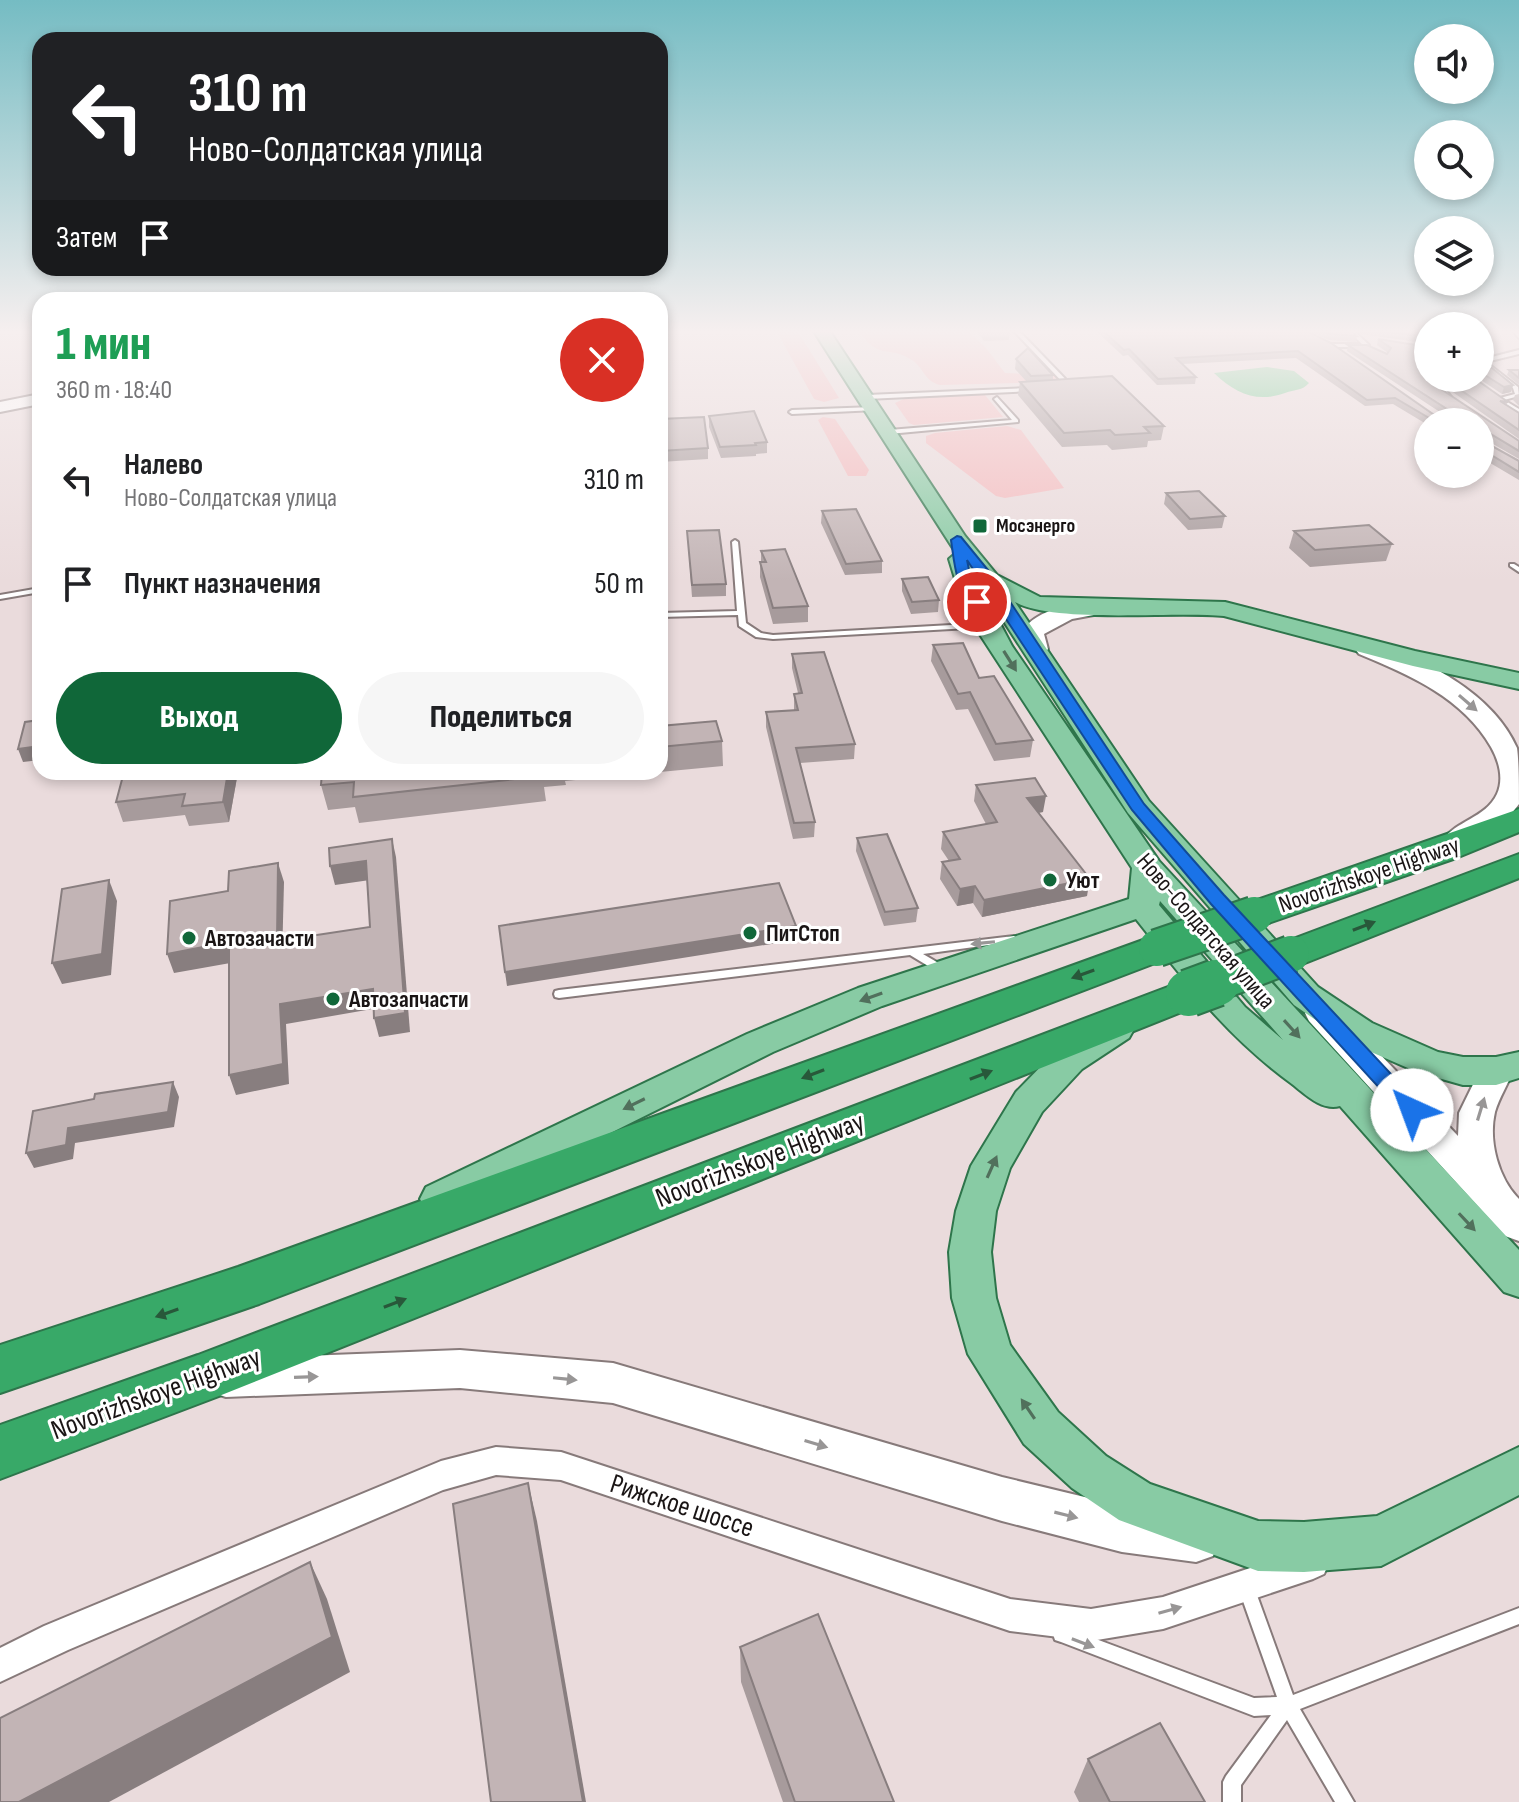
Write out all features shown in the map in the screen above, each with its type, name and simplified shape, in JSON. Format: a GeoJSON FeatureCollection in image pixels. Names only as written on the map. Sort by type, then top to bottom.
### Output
{"type":"FeatureCollection","features":[{"type":"Feature","properties":{"kind":"highway","name":"Novorizhskoye Highway"},"geometry":{"type":"LineString","coordinates":[[0,1369],[241,1288],[1157,948],[1443,850],[1519,820]]}},
{"type":"Feature","properties":{"kind":"highway","name":"Novorizhskoye Highway"},"geometry":{"type":"LineString","coordinates":[[0,1452],[200,1379],[1519,865]]}},
{"type":"Feature","properties":{"kind":"main road","name":"Ново-Солдатская улица"},"geometry":{"type":"LineString","coordinates":[[878,414],[957,540],[1036,649],[1138,807],[1306,996],[1508,1213]]}},
{"type":"Feature","properties":{"kind":"main road","name":"Ново-Солдатская улица"},"geometry":{"type":"LineString","coordinates":[[957,540],[964,579],[989,625],[1106,811],[1148,868],[1519,1279]]}},
{"type":"Feature","properties":{"kind":"main road"},"geometry":{"type":"LineString","coordinates":[[986,576],[1032,602],[1050,606],[1192,606],[1225,609],[1519,681]]}},
{"type":"Feature","properties":{"kind":"main road"},"geometry":{"type":"LineString","coordinates":[[1036,649],[1032,632],[1042,622],[1057,614],[1107,606]]}},
{"type":"Feature","properties":{"kind":"main road"},"geometry":{"type":"LineString","coordinates":[[1350,642],[1405,664],[1456,693],[1493,729],[1511,761],[1514,783],[1506,802],[1494,817],[1443,850]]}},
{"type":"Feature","properties":{"kind":"main road"},"geometry":{"type":"LineString","coordinates":[[241,1288],[390,1223],[760,1043],[870,997],[1142,906],[1148,893],[1148,868]]}},
{"type":"Feature","properties":{"kind":"main road"},"geometry":{"type":"LineString","coordinates":[[1142,906],[1233,1016],[1266,1047],[1386,1134]]}},
{"type":"Feature","properties":{"kind":"main road"},"geometry":{"type":"LineString","coordinates":[[1306,996],[1359,1032],[1397,1051],[1463,1071],[1508,1068]]}},
{"type":"Feature","properties":{"kind":"main road"},"geometry":{"type":"LineString","coordinates":[[1140,1012],[1069,1060],[1029,1102],[991,1166],[976,1211],[970,1252],[974,1298],[990,1354],[1041,1428],[1089,1472],[1136,1503],[1252,1566]]}},
{"type":"Feature","properties":{"kind":"main road"},"geometry":{"type":"LineString","coordinates":[[1508,1068],[1477,1113],[1476,1155],[1508,1213]]}},
{"type":"Feature","properties":{"kind":"main road"},"geometry":{"type":"LineString","coordinates":[[200,1379],[460,1369],[613,1383],[1002,1499],[1252,1566],[1304,1547],[1381,1541],[1519,1470]]}},
{"type":"Feature","properties":{"kind":"main road"},"geometry":{"type":"LineString","coordinates":[[0,1473],[113,1410]]}},
{"type":"Feature","properties":{"kind":"street","name":"Рижское шоссе"},"geometry":{"type":"LineString","coordinates":[[0,1665],[56,1638],[441,1476],[496,1461],[561,1466],[1010,1615],[1091,1625],[1163,1613],[1252,1566]]}},
{"type":"Feature","properties":{"kind":"lane"},"geometry":{"type":"LineString","coordinates":[[889,432],[1016,421],[1010,414]]}},
{"type":"Feature","properties":{"kind":"lane"},"geometry":{"type":"LineString","coordinates":[[735,542],[742,624],[747,629],[773,637],[989,625]]}},
{"type":"Feature","properties":{"kind":"lane"},"geometry":{"type":"LineString","coordinates":[[0,597],[32,591]]}},
{"type":"Feature","properties":{"kind":"lane"},"geometry":{"type":"LineString","coordinates":[[668,615],[741,613]]}},
{"type":"Feature","properties":{"kind":"lane"},"geometry":{"type":"LineString","coordinates":[[559,994],[1056,935]]}},
{"type":"Feature","properties":{"kind":"lane"},"geometry":{"type":"LineString","coordinates":[[911,951],[945,972]]}},
{"type":"Feature","properties":{"kind":"lane"},"geometry":{"type":"LineString","coordinates":[[1252,1566],[1288,1705],[1345,1802]]}},
{"type":"Feature","properties":{"kind":"lane"},"geometry":{"type":"LineString","coordinates":[[1010,1615],[1254,1707],[1288,1705],[1519,1616]]}},
{"type":"Feature","properties":{"kind":"lane"},"geometry":{"type":"LineString","coordinates":[[1232,1802],[1232,1782],[1288,1705]]}},
{"type":"Feature","properties":{"kind":"shaded area"},"geometry":{"type":"Polygon","coordinates":[[[903,414],[1001,414],[1003,417],[914,425],[903,414]]]}},
{"type":"Feature","properties":{"kind":"shaded area"},"geometry":{"type":"Polygon","coordinates":[[[823,417],[835,419],[869,470],[866,476],[848,476],[818,420],[823,417]]]}},
{"type":"Feature","properties":{"kind":"shaded area"},"geometry":{"type":"Polygon","coordinates":[[[1007,426],[1021,430],[1064,488],[1005,498],[996,496],[926,443],[926,436],[935,433],[1007,426]]]}},
{"type":"Feature","properties":{"kind":"building"},"geometry":{"type":"Polygon","coordinates":[[[755,414],[767,442],[720,447],[709,416],[755,414]]]}},
{"type":"Feature","properties":{"kind":"building"},"geometry":{"type":"Polygon","coordinates":[[[1048,414],[1152,414],[1164,426],[1144,427],[1150,433],[1115,435],[1110,430],[1064,433],[1048,414]]]}},
{"type":"Feature","properties":{"kind":"building"},"geometry":{"type":"Polygon","coordinates":[[[1496,414],[1519,414],[1519,430],[1496,414]]]}},
{"type":"Feature","properties":{"kind":"building"},"geometry":{"type":"Polygon","coordinates":[[[704,417],[708,448],[668,450],[668,419],[704,417]]]}},
{"type":"Feature","properties":{"kind":"building"},"geometry":{"type":"Polygon","coordinates":[[[1494,424],[1519,441],[1519,451],[1494,436],[1494,424]]]}},
{"type":"Feature","properties":{"kind":"building"},"geometry":{"type":"Polygon","coordinates":[[[1494,447],[1519,461],[1519,472],[1494,457],[1494,447]]]}},
{"type":"Feature","properties":{"kind":"building"},"geometry":{"type":"Polygon","coordinates":[[[1199,491],[1225,516],[1190,519],[1166,493],[1199,491]]]}},
{"type":"Feature","properties":{"kind":"building"},"geometry":{"type":"Polygon","coordinates":[[[856,509],[882,561],[846,564],[822,511],[856,509]]]}},
{"type":"Feature","properties":{"kind":"building"},"geometry":{"type":"Polygon","coordinates":[[[1369,525],[1392,544],[1315,550],[1294,531],[1369,525]]]}},
{"type":"Feature","properties":{"kind":"building"},"geometry":{"type":"Polygon","coordinates":[[[719,530],[726,584],[692,585],[687,531],[719,530]]]}},
{"type":"Feature","properties":{"kind":"building"},"geometry":{"type":"Polygon","coordinates":[[[785,549],[808,606],[773,608],[760,562],[766,562],[761,551],[785,549]]]}},
{"type":"Feature","properties":{"kind":"building"},"geometry":{"type":"Polygon","coordinates":[[[928,577],[939,600],[912,602],[902,579],[928,577]]]}},
{"type":"Feature","properties":{"kind":"building"},"geometry":{"type":"Polygon","coordinates":[[[963,643],[979,678],[994,676],[1033,740],[996,744],[970,692],[958,694],[933,645],[963,643]]]}},
{"type":"Feature","properties":{"kind":"building"},"geometry":{"type":"Polygon","coordinates":[[[824,652],[855,744],[796,748],[815,822],[794,823],[766,712],[798,710],[794,694],[802,693],[792,654],[824,652]]]}},
{"type":"Feature","properties":{"kind":"building"},"geometry":{"type":"Polygon","coordinates":[[[32,721],[32,747],[18,749],[25,722],[32,721]]]}},
{"type":"Feature","properties":{"kind":"building"},"geometry":{"type":"Polygon","coordinates":[[[716,721],[722,741],[668,746],[668,725],[716,721]]]}},
{"type":"Feature","properties":{"kind":"building"},"geometry":{"type":"Polygon","coordinates":[[[1035,778],[1046,796],[1027,798],[1090,879],[984,900],[975,886],[960,889],[942,862],[960,859],[943,832],[997,822],[976,785],[1035,778]]]}},
{"type":"Feature","properties":{"kind":"building"},"geometry":{"type":"Polygon","coordinates":[[[122,780],[227,780],[223,802],[182,806],[185,794],[116,802],[122,780]]]}},
{"type":"Feature","properties":{"kind":"building"},"geometry":{"type":"Polygon","coordinates":[[[321,780],[507,780],[353,797],[354,782],[321,785],[321,780]]]}},
{"type":"Feature","properties":{"kind":"building"},"geometry":{"type":"Polygon","coordinates":[[[887,834],[918,908],[885,912],[857,838],[887,834]]]}},
{"type":"Feature","properties":{"kind":"building"},"geometry":{"type":"Polygon","coordinates":[[[392,839],[405,1013],[374,1018],[373,989],[280,1004],[283,1064],[229,1075],[229,942],[167,954],[170,901],[228,891],[229,871],[278,863],[277,941],[370,927],[366,861],[330,866],[329,848],[392,839]]]}},
{"type":"Feature","properties":{"kind":"building"},"geometry":{"type":"Polygon","coordinates":[[[109,880],[102,954],[52,963],[62,889],[109,880]]]}},
{"type":"Feature","properties":{"kind":"building"},"geometry":{"type":"Polygon","coordinates":[[[779,883],[796,926],[505,972],[499,926],[779,883]]]}},
{"type":"Feature","properties":{"kind":"building"},"geometry":{"type":"Polygon","coordinates":[[[173,1082],[168,1112],[68,1128],[66,1145],[26,1153],[33,1111],[94,1099],[95,1094],[173,1082]]]}},
{"type":"Feature","properties":{"kind":"building"},"geometry":{"type":"Polygon","coordinates":[[[528,1483],[583,1802],[491,1802],[453,1504],[528,1483]]]}},
{"type":"Feature","properties":{"kind":"building"},"geometry":{"type":"Polygon","coordinates":[[[310,1562],[332,1637],[19,1802],[0,1802],[0,1718],[310,1562]]]}},
{"type":"Feature","properties":{"kind":"building"},"geometry":{"type":"Polygon","coordinates":[[[818,1614],[894,1802],[795,1802],[740,1647],[818,1614]]]}},
{"type":"Feature","properties":{"kind":"building"},"geometry":{"type":"Polygon","coordinates":[[[1160,1723],[1205,1802],[1110,1802],[1088,1759],[1160,1723]]]}},
{"type":"Feature","properties":{"kind":"place","name":"Мосэнерго"},"geometry":{"type":"Point","coordinates":[980,526]}},
{"type":"Feature","properties":{"kind":"place","name":"Уют"},"geometry":{"type":"Point","coordinates":[1050,880]}},
{"type":"Feature","properties":{"kind":"place","name":"ПитСтоп"},"geometry":{"type":"Point","coordinates":[750,933]}},
{"type":"Feature","properties":{"kind":"place","name":"Автозачасти"},"geometry":{"type":"Point","coordinates":[189,938]}},
{"type":"Feature","properties":{"kind":"place","name":"Автозапчасти"},"geometry":{"type":"Point","coordinates":[333,999]}},
{"type":"Feature","properties":{"kind":"route"},"geometry":{"type":"LineString","coordinates":[[977,602],[964,579],[957,540],[1036,649],[1138,807],[1217,899],[1412,1110]]}}]}
